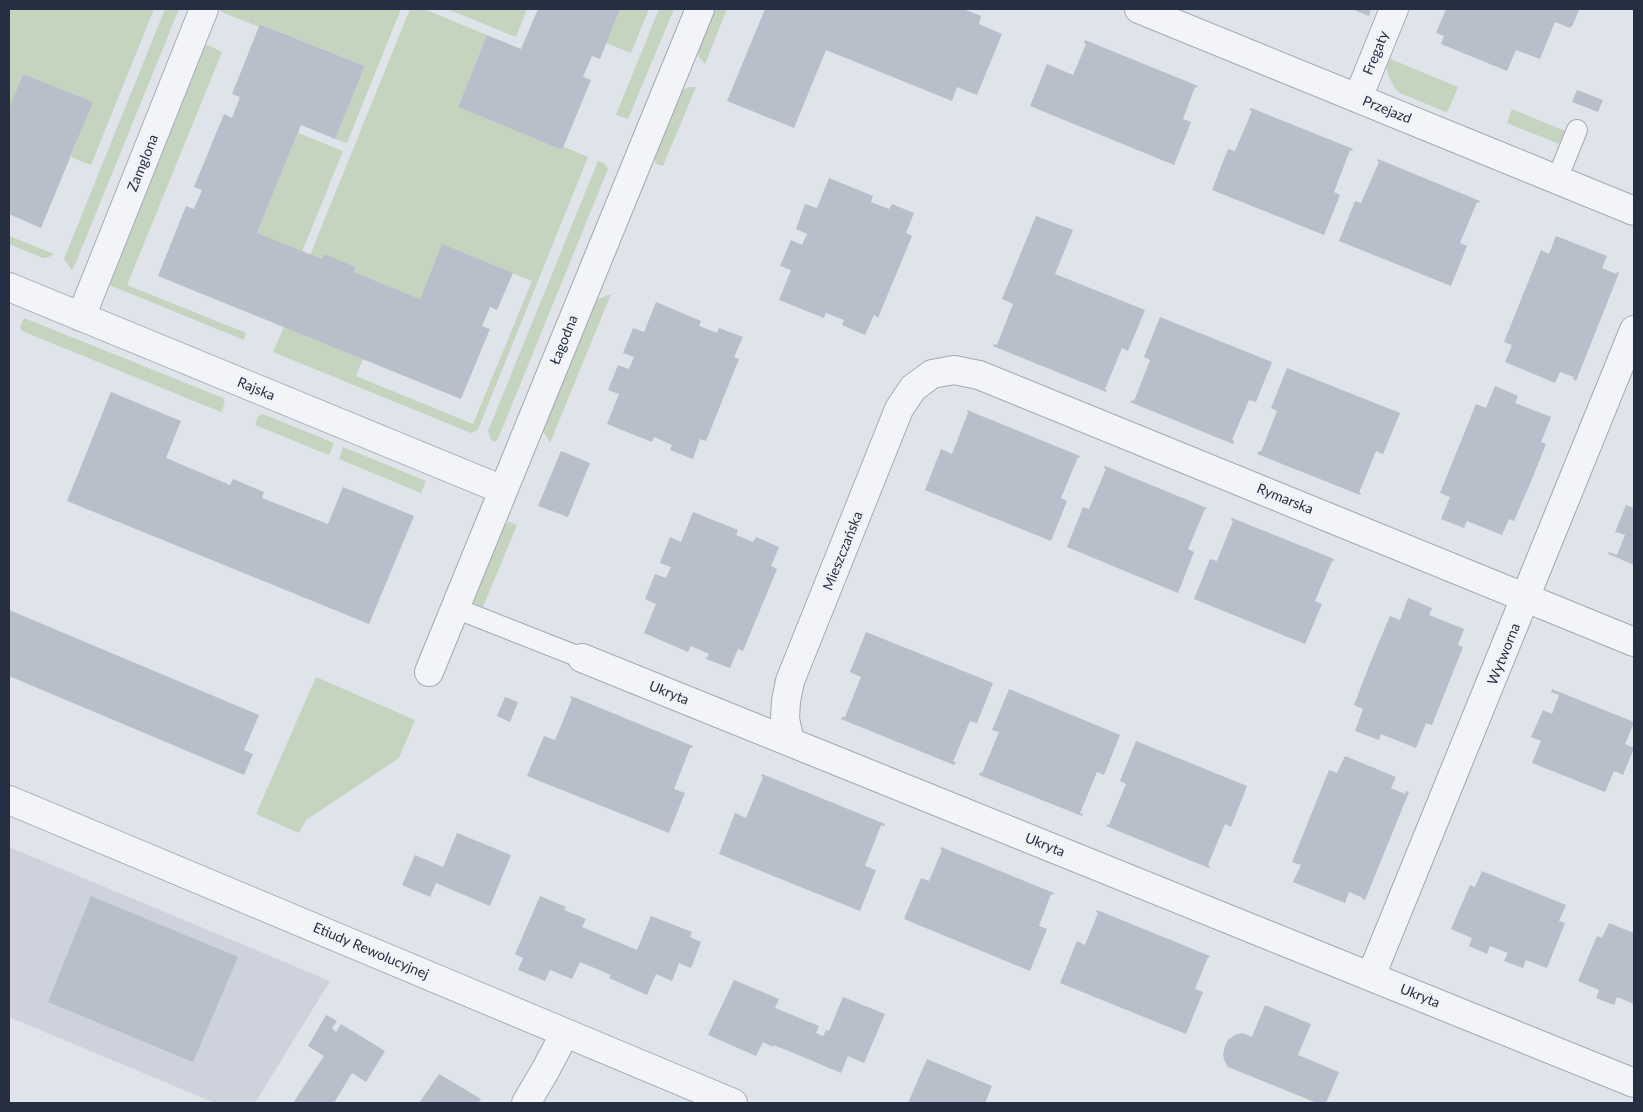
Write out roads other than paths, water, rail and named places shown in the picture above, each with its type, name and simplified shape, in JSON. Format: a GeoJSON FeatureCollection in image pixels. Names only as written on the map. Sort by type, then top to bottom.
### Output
{"type":"FeatureCollection","features":[{"type":"Feature","properties":{"kind":"street","name":"Zamglona"},"geometry":{"type":"LineString","coordinates":[[82,317],[204,9]]}},
{"type":"Feature","properties":{"kind":"street","name":"Łagodna"},"geometry":{"type":"LineString","coordinates":[[429,672],[700,9]]}},
{"type":"Feature","properties":{"kind":"street","name":"Przejazd"},"geometry":{"type":"LineString","coordinates":[[1139,9],[1634,211]]}},
{"type":"Feature","properties":{"kind":"street","name":"Fregaty"},"geometry":{"type":"LineString","coordinates":[[1358,98],[1394,9]]}},
{"type":"Feature","properties":{"kind":"street","name":"Rajska"},"geometry":{"type":"LineString","coordinates":[[9,287],[503,490]]}},
{"type":"Feature","properties":{"kind":"street","name":"Wytworna"},"geometry":{"type":"LineString","coordinates":[[1371,976],[1634,330]]}},
{"type":"Feature","properties":{"kind":"street","name":"Rymarska"},"geometry":{"type":"LineString","coordinates":[[932,374],[954,370],[979,375],[1634,642]]}},
{"type":"Feature","properties":{"kind":"street","name":"Mieszczańska"},"geometry":{"type":"LineString","coordinates":[[790,742],[785,719],[790,682],[899,409],[913,388],[932,374]]}},
{"type":"Feature","properties":{"kind":"street","name":"Ukryta"},"geometry":{"type":"LineString","coordinates":[[582,658],[1634,1083]]}},
{"type":"Feature","properties":{"kind":"street","name":"Etiudy Rewolucyjnej"},"geometry":{"type":"LineString","coordinates":[[9,800],[733,1103]]}},
{"type":"Feature","properties":{"kind":"street"},"geometry":{"type":"LineString","coordinates":[[526,1103],[565,1033]]}},
{"type":"Feature","properties":{"kind":"lane"},"geometry":{"type":"LineString","coordinates":[[1557,179],[1577,130]]}},
{"type":"Feature","properties":{"kind":"lane","name":"Ukryta"},"geometry":{"type":"LineString","coordinates":[[455,608],[582,658]]}}]}
